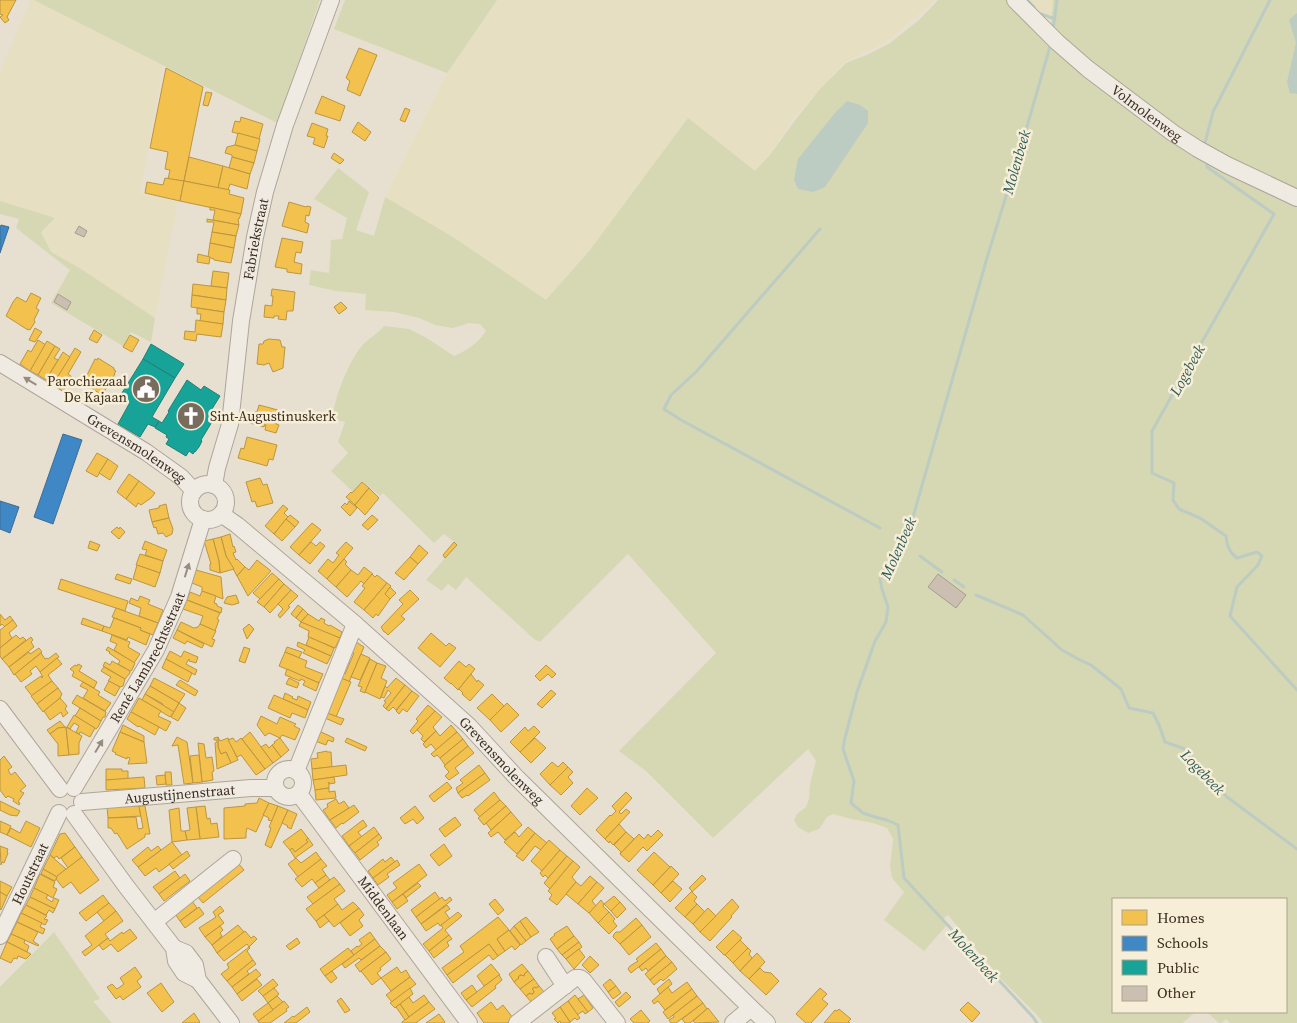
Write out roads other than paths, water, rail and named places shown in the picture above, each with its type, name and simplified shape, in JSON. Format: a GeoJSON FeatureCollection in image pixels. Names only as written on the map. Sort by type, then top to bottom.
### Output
{"type":"FeatureCollection","features":[{"type":"Feature","properties":{"kind":"street","name":"Fabriekstraat"},"geometry":{"type":"LineString","coordinates":[[214,485],[230,424],[241,321],[255,237],[265,192],[285,125],[331,0]]}},
{"type":"Feature","properties":{"kind":"street","name":"Volmolenweg"},"geometry":{"type":"LineString","coordinates":[[1015,0],[1044,30],[1095,74],[1173,133],[1198,149],[1297,198]]}},
{"type":"Feature","properties":{"kind":"street","name":"Grevensmolenweg"},"geometry":{"type":"LineString","coordinates":[[0,363],[146,452],[181,477],[194,491]]}},
{"type":"Feature","properties":{"kind":"street"},"geometry":{"type":"LineString","coordinates":[[203,484],[214,485],[222,491],[226,505],[221,514],[216,518],[203,519],[197,516],[191,507],[191,496],[203,484]]}},
{"type":"Feature","properties":{"kind":"street","name":"Grevensmolenweg"},"geometry":{"type":"LineString","coordinates":[[221,514],[237,525],[355,624],[469,726],[524,784],[767,1023]]}},
{"type":"Feature","properties":{"kind":"street","name":"René Lambrechtsstraat"},"geometry":{"type":"LineString","coordinates":[[70,801],[156,650],[180,597],[203,519]]}},
{"type":"Feature","properties":{"kind":"street"},"geometry":{"type":"LineString","coordinates":[[296,771],[355,624]]}},
{"type":"Feature","properties":{"kind":"street"},"geometry":{"type":"LineString","coordinates":[[0,709],[70,801],[154,922],[174,948],[186,953],[195,966],[198,980],[231,1023]]}},
{"type":"Feature","properties":{"kind":"street"},"geometry":{"type":"LineString","coordinates":[[292,769],[296,771],[300,774],[303,782],[299,794],[291,797],[280,795],[275,788],[275,780],[280,772],[292,769]]}},
{"type":"Feature","properties":{"kind":"street","name":"Augustijnenstraat"},"geometry":{"type":"LineString","coordinates":[[70,801],[251,788],[275,788]]}},
{"type":"Feature","properties":{"kind":"street","name":"Middenlaan"},"geometry":{"type":"LineString","coordinates":[[299,794],[469,1023]]}},
{"type":"Feature","properties":{"kind":"street","name":"Houtstraat"},"geometry":{"type":"LineString","coordinates":[[0,936],[70,801]]}},
{"type":"Feature","properties":{"kind":"street"},"geometry":{"type":"LineString","coordinates":[[154,922],[233,859]]}},
{"type":"Feature","properties":{"kind":"street"},"geometry":{"type":"LineString","coordinates":[[546,957],[566,986]]}},
{"type":"Feature","properties":{"kind":"street"},"geometry":{"type":"LineString","coordinates":[[517,1023],[575,978],[580,978],[584,981],[616,1023]]}},
{"type":"Feature","properties":{"kind":"street"},"geometry":{"type":"LineString","coordinates":[[733,1023],[750,1008]]}},
{"type":"Feature","properties":{"kind":"waterway"},"geometry":{"type":"LineString","coordinates":[[1027,0],[1034,7]]}},
{"type":"Feature","properties":{"kind":"waterway","name":"Molenbeek"},"geometry":{"type":"LineString","coordinates":[[1053,29],[1057,0]]}},
{"type":"Feature","properties":{"kind":"waterway","name":"Logebeek"},"geometry":{"type":"LineString","coordinates":[[1206,147],[1205,143],[1213,112],[1270,0]]}},
{"type":"Feature","properties":{"kind":"waterway"},"geometry":{"type":"LineString","coordinates":[[1041,14],[1055,19]]}},
{"type":"Feature","properties":{"kind":"waterway","name":"Molenbeek"},"geometry":{"type":"LineString","coordinates":[[1037,1023],[904,878],[898,825],[863,813],[851,803],[854,781],[843,749],[857,692],[875,641],[886,622],[888,607],[880,579],[903,543],[911,524],[1051,43]]}},
{"type":"Feature","properties":{"kind":"waterway","name":"Logebeek"},"geometry":{"type":"LineString","coordinates":[[1207,161],[1207,167],[1274,214],[1152,431],[1152,473],[1174,483],[1173,500],[1179,509],[1200,518],[1226,536],[1229,548],[1237,558],[1257,552],[1262,556],[1258,565],[1237,587],[1230,616],[1297,690]]}},
{"type":"Feature","properties":{"kind":"waterway"},"geometry":{"type":"LineString","coordinates":[[820,229],[697,371],[671,395],[664,409],[880,528]]}},
{"type":"Feature","properties":{"kind":"waterway","name":"Logebeek"},"geometry":{"type":"LineString","coordinates":[[920,556],[942,572]]}},
{"type":"Feature","properties":{"kind":"waterway","name":"Logebeek"},"geometry":{"type":"LineString","coordinates":[[954,580],[964,587]]}},
{"type":"Feature","properties":{"kind":"waterway","name":"Logebeek"},"geometry":{"type":"LineString","coordinates":[[976,595],[1023,615],[1062,650],[1091,665],[1121,689],[1129,708],[1153,713],[1165,742],[1185,749],[1227,797],[1297,849]]}},
{"type":"Feature","properties":{"kind":"place","name":"Parochiezaal De Kajaan"},"geometry":{"type":"Point","coordinates":[146,389]}},
{"type":"Feature","properties":{"kind":"place","name":"Sint-Augustinuskerk"},"geometry":{"type":"Point","coordinates":[191,416]}}]}
